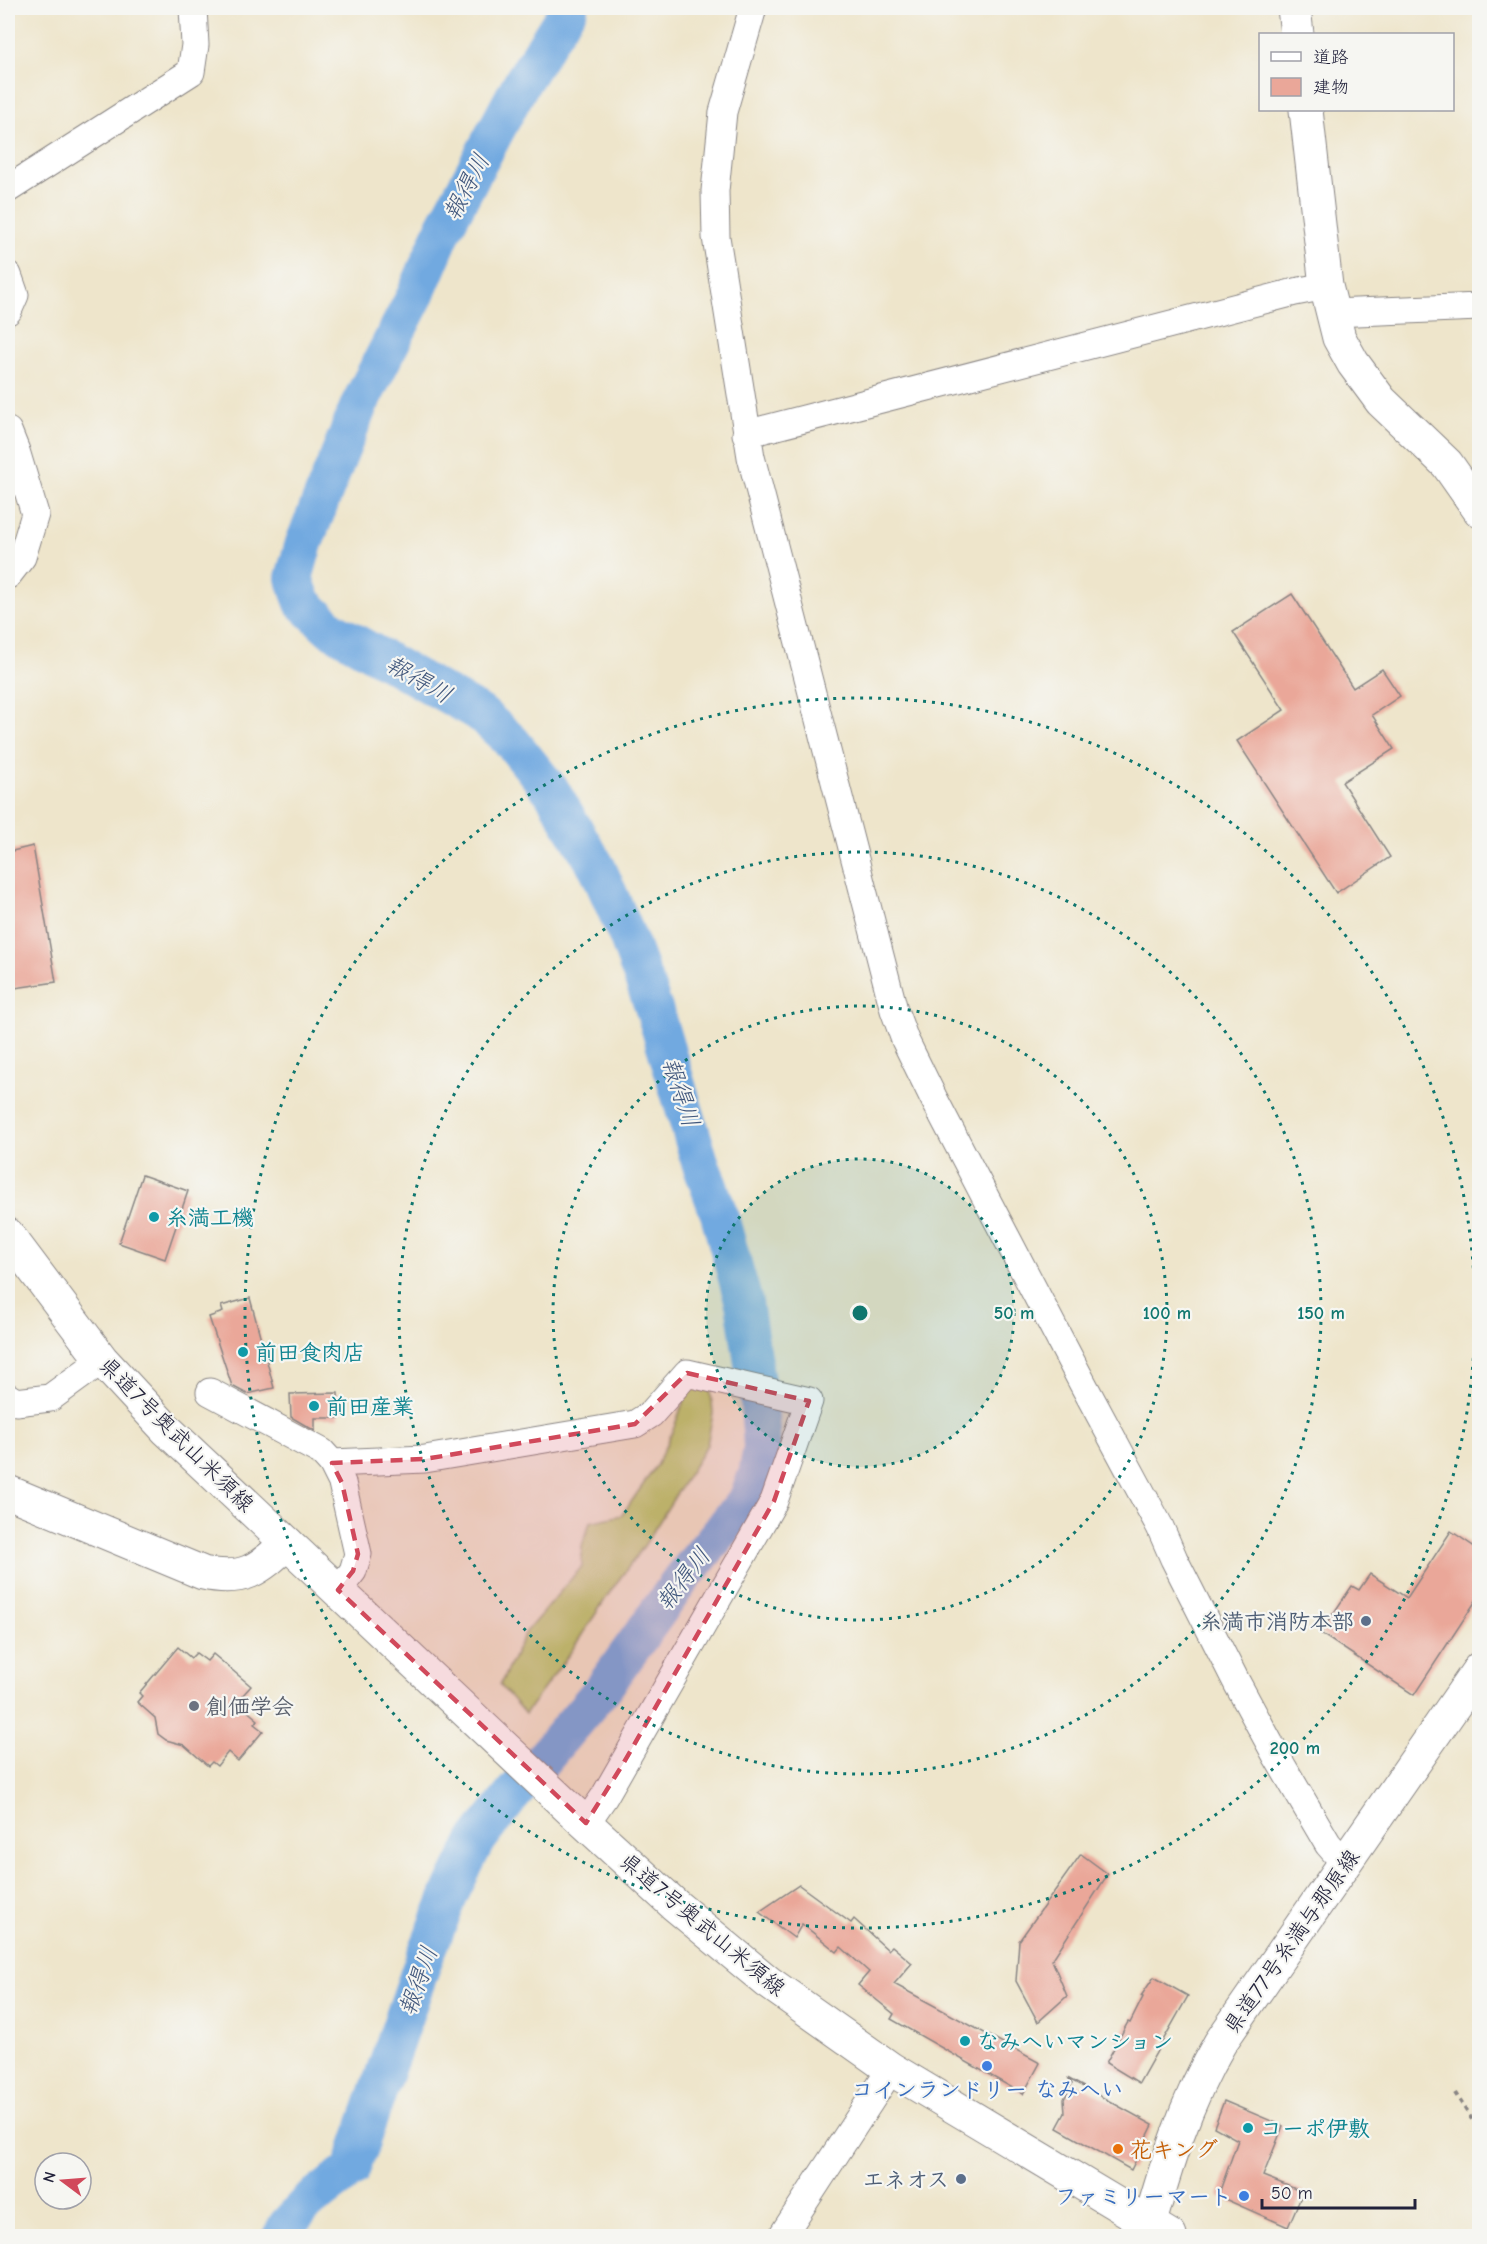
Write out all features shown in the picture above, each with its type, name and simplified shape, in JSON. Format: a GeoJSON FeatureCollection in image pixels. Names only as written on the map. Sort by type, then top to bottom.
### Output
{"type":"FeatureCollection","features":[{"type":"Feature","properties":{"kind":"main road"},"geometry":{"type":"LineString","coordinates":[[1294,8],[1297,33]]}},
{"type":"Feature","properties":{"kind":"main road"},"geometry":{"type":"LineString","coordinates":[[1306,111],[1329,300],[1339,338],[1381,402],[1447,464],[1478,504]]}},
{"type":"Feature","properties":{"kind":"main road","name":"県道7号奥武山米須線"},"geometry":{"type":"LineString","coordinates":[[8,1235],[102,1360],[167,1430],[675,1905],[768,1982],[891,2069],[1155,2232]]}},
{"type":"Feature","properties":{"kind":"main road"},"geometry":{"type":"LineString","coordinates":[[8,1492],[203,1573],[220,1576],[241,1575],[263,1566],[287,1543]]}},
{"type":"Feature","properties":{"kind":"main road","name":"県道77号糸満与那原線"},"geometry":{"type":"LineString","coordinates":[[1155,2232],[1167,2162],[1190,2098],[1220,2043],[1347,1859],[1476,1680]]}},
{"type":"Feature","properties":{"kind":"street"},"geometry":{"type":"LineString","coordinates":[[8,189],[191,72],[195,45],[193,8]]}},
{"type":"Feature","properties":{"kind":"street"},"geometry":{"type":"LineString","coordinates":[[753,8],[723,112],[715,191],[716,237],[746,434],[894,1010],[905,1040],[1018,1262],[1160,1527],[1174,1559],[1267,1739],[1328,1844],[1335,1852],[1347,1859]]}},
{"type":"Feature","properties":{"kind":"street"},"geometry":{"type":"LineString","coordinates":[[8,275],[15,295],[8,310]]}},
{"type":"Feature","properties":{"kind":"street"},"geometry":{"type":"LineString","coordinates":[[746,434],[1295,292],[1329,300],[1479,307]]}},
{"type":"Feature","properties":{"kind":"street"},"geometry":{"type":"LineString","coordinates":[[8,431],[34,514],[22,556],[8,574]]}},
{"type":"Feature","properties":{"kind":"street"},"geometry":{"type":"LineString","coordinates":[[8,1398],[16,1402],[50,1398],[102,1360]]}},
{"type":"Feature","properties":{"kind":"street"},"geometry":{"type":"LineString","coordinates":[[332,1463],[425,1459],[635,1424],[651,1414],[687,1373],[809,1401],[774,1502],[604,1797],[578,1816]]}},
{"type":"Feature","properties":{"kind":"street"},"geometry":{"type":"LineString","coordinates":[[210,1392],[322,1452],[332,1463],[342,1483],[358,1554],[353,1571],[338,1590]]}},
{"type":"Feature","properties":{"kind":"street"},"geometry":{"type":"LineString","coordinates":[[782,2236],[891,2069]]}},
{"type":"Feature","properties":{"kind":"path"},"geometry":{"type":"LineString","coordinates":[[1455,2093],[1479,2132]]}},
{"type":"Feature","properties":{"kind":"highlighted area"},"geometry":{"type":"Polygon","coordinates":[[[687,1373],[809,1401],[774,1501],[623,1764],[586,1823],[338,1590],[353,1571],[358,1554],[342,1483],[332,1463],[425,1459],[635,1424],[687,1373]]]}},
{"type":"Feature","properties":{"kind":"green space"},"geometry":{"type":"Polygon","coordinates":[[[710,1384],[713,1413],[707,1445],[644,1546],[525,1714],[500,1685],[526,1632],[582,1566],[582,1546],[590,1522],[622,1515],[656,1466],[673,1430],[689,1387],[710,1384]]]}},
{"type":"Feature","properties":{"kind":"building"},"geometry":{"type":"Polygon","coordinates":[[[1292,594],[1353,688],[1382,669],[1400,696],[1372,715],[1394,749],[1342,782],[1390,857],[1336,893],[1237,741],[1284,710],[1233,632],[1292,594]]]}},
{"type":"Feature","properties":{"kind":"building"},"geometry":{"type":"Polygon","coordinates":[[[33,846],[56,982],[8,989],[8,852],[33,846]]]}},
{"type":"Feature","properties":{"kind":"building","name":"糸満工機"},"geometry":{"type":"Polygon","coordinates":[[[142,1175],[188,1191],[165,1259],[119,1243],[142,1175]]]}},
{"type":"Feature","properties":{"kind":"building","name":"前田食肉店"},"geometry":{"type":"Polygon","coordinates":[[[250,1298],[274,1388],[247,1394],[232,1386],[209,1317],[223,1312],[221,1306],[250,1298]]]}},
{"type":"Feature","properties":{"kind":"building","name":"前田産業"},"geometry":{"type":"Polygon","coordinates":[[[338,1393],[339,1418],[315,1418],[315,1431],[291,1417],[290,1394],[338,1393]]]}},
{"type":"Feature","properties":{"kind":"building"},"geometry":{"type":"Polygon","coordinates":[[[1451,1531],[1479,1550],[1479,1596],[1414,1695],[1320,1633],[1352,1586],[1359,1590],[1370,1574],[1407,1598],[1451,1531]]]}},
{"type":"Feature","properties":{"kind":"building","name":"創価学会"},"geometry":{"type":"Polygon","coordinates":[[[178,1647],[191,1658],[196,1653],[207,1661],[213,1654],[251,1686],[242,1696],[250,1703],[245,1709],[258,1720],[254,1724],[263,1731],[238,1761],[228,1752],[217,1766],[212,1762],[208,1766],[184,1745],[166,1740],[158,1734],[155,1718],[137,1702],[142,1696],[139,1693],[178,1647]]]}},
{"type":"Feature","properties":{"kind":"building"},"geometry":{"type":"Polygon","coordinates":[[[1081,1854],[1108,1874],[1052,1960],[1067,1996],[1038,2022],[1016,1981],[1019,1941],[1081,1854]]]}},
{"type":"Feature","properties":{"kind":"building"},"geometry":{"type":"Polygon","coordinates":[[[799,1885],[851,1923],[854,1919],[888,1950],[892,1946],[912,1963],[894,1984],[1040,2063],[1023,2094],[891,2019],[894,2014],[858,1985],[869,1972],[841,1947],[837,1952],[802,1924],[794,1938],[759,1912],[799,1885]]]}},
{"type":"Feature","properties":{"kind":"building"},"geometry":{"type":"Polygon","coordinates":[[[1154,1977],[1188,1996],[1139,2083],[1106,2063],[1128,2022],[1130,2023],[1143,1997],[1141,1996],[1154,1977]]]}},
{"type":"Feature","properties":{"kind":"building"},"geometry":{"type":"Polygon","coordinates":[[[1069,2079],[1153,2125],[1131,2170],[1057,2128],[1065,2113],[1064,2099],[1072,2084],[1069,2079]]]}},
{"type":"Feature","properties":{"kind":"building"},"geometry":{"type":"Polygon","coordinates":[[[1224,2101],[1283,2126],[1263,2176],[1303,2192],[1288,2227],[1218,2196],[1238,2140],[1214,2127],[1224,2101]]]}},
{"type":"Feature","properties":{"kind":"waterway","name":"報得川"},"geometry":{"type":"LineString","coordinates":[[282,2236],[287,2225],[305,2205],[351,2170],[424,1959],[450,1894],[475,1843],[604,1687],[680,1581],[748,1498],[757,1474],[762,1448],[759,1403],[744,1303],[719,1214],[699,1159],[655,1012],[628,938],[598,869],[552,792],[511,741],[481,714],[331,629],[303,603],[294,578],[304,543],[359,405],[415,296],[444,228],[519,87],[569,8]]}},
{"type":"Feature","properties":{"kind":"place","name":"糸満工機"},"geometry":{"type":"Point","coordinates":[154,1217]}},
{"type":"Feature","properties":{"kind":"place","name":"前田食肉店"},"geometry":{"type":"Point","coordinates":[243,1352]}},
{"type":"Feature","properties":{"kind":"place","name":"前田産業"},"geometry":{"type":"Point","coordinates":[314,1406]}},
{"type":"Feature","properties":{"kind":"place","name":"糸満市消防本部"},"geometry":{"type":"Point","coordinates":[1366,1621]}},
{"type":"Feature","properties":{"kind":"place","name":"創価学会"},"geometry":{"type":"Point","coordinates":[194,1706]}},
{"type":"Feature","properties":{"kind":"place","name":"なみへいマンション"},"geometry":{"type":"Point","coordinates":[965,2041]}},
{"type":"Feature","properties":{"kind":"place","name":"コインランドリー なみへい"},"geometry":{"type":"Point","coordinates":[987,2066]}},
{"type":"Feature","properties":{"kind":"place","name":"コーポ伊敷"},"geometry":{"type":"Point","coordinates":[1248,2128]}},
{"type":"Feature","properties":{"kind":"place","name":"花キング"},"geometry":{"type":"Point","coordinates":[1118,2149]}},
{"type":"Feature","properties":{"kind":"place","name":"エネオス"},"geometry":{"type":"Point","coordinates":[961,2179]}},
{"type":"Feature","properties":{"kind":"place","name":"ファミリーマート"},"geometry":{"type":"Point","coordinates":[1244,2196]}}]}
